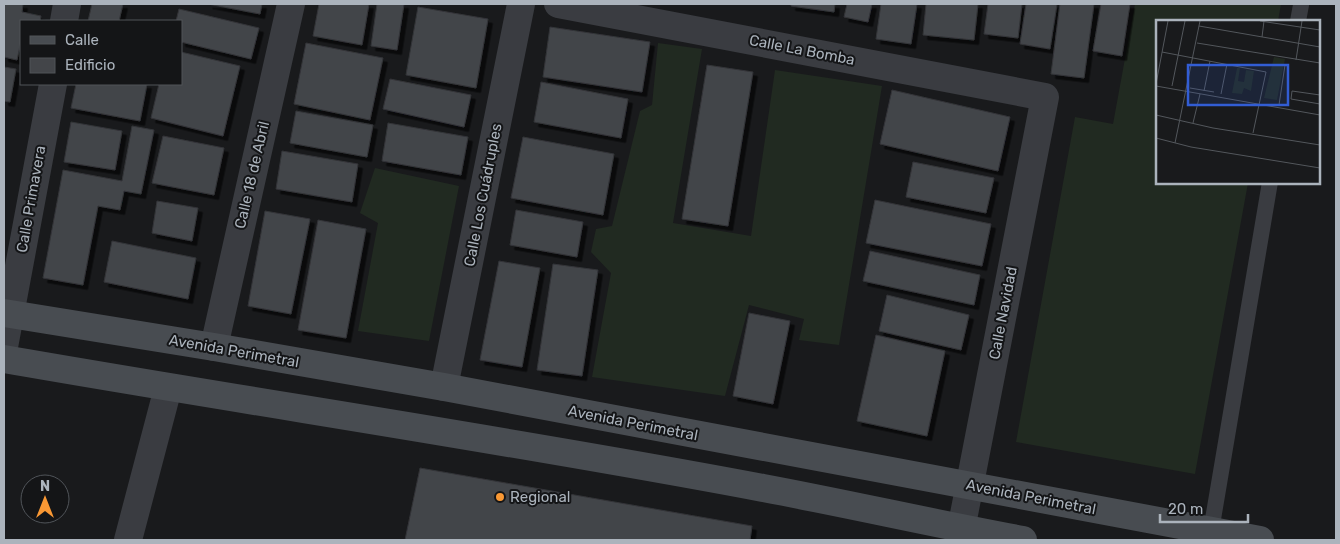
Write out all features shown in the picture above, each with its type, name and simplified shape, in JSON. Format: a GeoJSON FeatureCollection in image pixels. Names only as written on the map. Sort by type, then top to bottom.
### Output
{"type":"FeatureCollection","features":[{"type":"Feature","properties":{"kind":"main road","name":"Avenida Perimetral"},"geometry":{"type":"LineString","coordinates":[[7,314],[214,347],[444,387],[1260,540]]}},
{"type":"Feature","properties":{"kind":"main road"},"geometry":{"type":"LineString","coordinates":[[4,358],[168,388],[432,430],[763,488],[960,535],[1023,540]]}},
{"type":"Feature","properties":{"kind":"street"},"geometry":{"type":"LineString","coordinates":[[64,20],[67,4]]}},
{"type":"Feature","properties":{"kind":"street","name":"Calle 18 de Abril"},"geometry":{"type":"LineString","coordinates":[[214,347],[291,4]]}},
{"type":"Feature","properties":{"kind":"street","name":"Calle Los Cuádruples"},"geometry":{"type":"LineString","coordinates":[[444,387],[521,4]]}},
{"type":"Feature","properties":{"kind":"street","name":"Calle La Bomba"},"geometry":{"type":"LineString","coordinates":[[558,4],[1045,97]]}},
{"type":"Feature","properties":{"kind":"street","name":"Calle Primavera"},"geometry":{"type":"LineString","coordinates":[[4,347],[7,314],[53,85]]}},
{"type":"Feature","properties":{"kind":"street","name":"Calle Navidad"},"geometry":{"type":"LineString","coordinates":[[960,535],[1045,97]]}},
{"type":"Feature","properties":{"kind":"street"},"geometry":{"type":"LineString","coordinates":[[128,540],[168,388]]}},
{"type":"Feature","properties":{"kind":"lane"},"geometry":{"type":"LineString","coordinates":[[1298,20],[1301,5]]}},
{"type":"Feature","properties":{"kind":"lane"},"geometry":{"type":"LineString","coordinates":[[1211,531],[1270,184]]}},
{"type":"Feature","properties":{"kind":"shaded area"},"geometry":{"type":"Polygon","coordinates":[[[1135,4],[1281,4],[1278,20],[1156,20],[1156,184],[1248,184],[1195,474],[1016,442],[1075,117],[1113,124],[1135,4]]]}},
{"type":"Feature","properties":{"kind":"shaded area"},"geometry":{"type":"Polygon","coordinates":[[[658,43],[702,49],[673,223],[751,236],[775,70],[882,86],[839,345],[799,340],[804,319],[749,305],[725,396],[592,377],[611,273],[591,252],[596,229],[612,226],[640,111],[652,105],[658,43]]]}},
{"type":"Feature","properties":{"kind":"shaded area"},"geometry":{"type":"Polygon","coordinates":[[[375,168],[459,186],[429,341],[358,331],[378,223],[360,213],[375,168]]]}},
{"type":"Feature","properties":{"kind":"building"},"geometry":{"type":"Polygon","coordinates":[[[4,4],[23,4],[22,12],[41,16],[40,20],[20,20],[20,46],[17,60],[4,57],[4,4]]]}},
{"type":"Feature","properties":{"kind":"building"},"geometry":{"type":"Polygon","coordinates":[[[92,4],[123,4],[119,20],[88,20],[92,4]]]}},
{"type":"Feature","properties":{"kind":"building"},"geometry":{"type":"Polygon","coordinates":[[[208,4],[262,4],[260,14],[208,4]]]}},
{"type":"Feature","properties":{"kind":"building"},"geometry":{"type":"Polygon","coordinates":[[[319,4],[369,4],[362,45],[313,36],[319,4]]]}},
{"type":"Feature","properties":{"kind":"building"},"geometry":{"type":"Polygon","coordinates":[[[377,4],[404,4],[397,50],[371,46],[377,4]]]}},
{"type":"Feature","properties":{"kind":"building"},"geometry":{"type":"Polygon","coordinates":[[[791,4],[835,4],[834,12],[791,6],[791,4]]]}},
{"type":"Feature","properties":{"kind":"building"},"geometry":{"type":"Polygon","coordinates":[[[847,4],[872,4],[868,22],[844,17],[847,4]]]}},
{"type":"Feature","properties":{"kind":"building"},"geometry":{"type":"Polygon","coordinates":[[[881,4],[917,4],[911,44],[876,39],[881,4]]]}},
{"type":"Feature","properties":{"kind":"building"},"geometry":{"type":"Polygon","coordinates":[[[926,4],[978,4],[974,40],[923,35],[926,4]]]}},
{"type":"Feature","properties":{"kind":"building"},"geometry":{"type":"Polygon","coordinates":[[[988,4],[1022,4],[1018,38],[984,34],[988,4]]]}},
{"type":"Feature","properties":{"kind":"building"},"geometry":{"type":"Polygon","coordinates":[[[1026,4],[1057,4],[1050,49],[1020,44],[1026,4]]]}},
{"type":"Feature","properties":{"kind":"building"},"geometry":{"type":"Polygon","coordinates":[[[1060,4],[1094,4],[1084,78],[1051,74],[1060,4]]]}},
{"type":"Feature","properties":{"kind":"building"},"geometry":{"type":"Polygon","coordinates":[[[1101,4],[1130,4],[1122,56],[1093,51],[1101,4]]]}},
{"type":"Feature","properties":{"kind":"building"},"geometry":{"type":"Polygon","coordinates":[[[418,7],[488,19],[476,88],[406,75],[418,7]]]}},
{"type":"Feature","properties":{"kind":"building"},"geometry":{"type":"Polygon","coordinates":[[[179,9],[259,28],[251,59],[182,42],[182,20],[176,20],[179,9]]]}},
{"type":"Feature","properties":{"kind":"building"},"geometry":{"type":"Polygon","coordinates":[[[550,27],[650,42],[642,92],[543,77],[550,27]]]}},
{"type":"Feature","properties":{"kind":"building"},"geometry":{"type":"Polygon","coordinates":[[[306,43],[383,58],[370,120],[294,104],[306,43]]]}},
{"type":"Feature","properties":{"kind":"building"},"geometry":{"type":"Polygon","coordinates":[[[182,52],[240,66],[223,136],[151,118],[159,85],[182,85],[182,52]]]}},
{"type":"Feature","properties":{"kind":"building"},"geometry":{"type":"Polygon","coordinates":[[[707,65],[753,72],[728,226],[682,219],[707,65]]]}},
{"type":"Feature","properties":{"kind":"building"},"geometry":{"type":"Polygon","coordinates":[[[4,67],[16,69],[10,102],[4,101],[4,67]]]}},
{"type":"Feature","properties":{"kind":"building"},"geometry":{"type":"Polygon","coordinates":[[[390,79],[471,95],[464,127],[383,109],[390,79]]]}},
{"type":"Feature","properties":{"kind":"building"},"geometry":{"type":"Polygon","coordinates":[[[541,82],[628,99],[621,138],[534,122],[541,82]]]}},
{"type":"Feature","properties":{"kind":"building"},"geometry":{"type":"Polygon","coordinates":[[[76,85],[147,85],[140,121],[71,108],[76,85]]]}},
{"type":"Feature","properties":{"kind":"building"},"geometry":{"type":"Polygon","coordinates":[[[892,90],[1010,117],[998,171],[880,144],[892,90]]]}},
{"type":"Feature","properties":{"kind":"building"},"geometry":{"type":"Polygon","coordinates":[[[296,111],[373,125],[367,157],[290,143],[296,111]]]}},
{"type":"Feature","properties":{"kind":"building"},"geometry":{"type":"Polygon","coordinates":[[[71,122],[122,131],[115,170],[64,162],[71,122]]]}},
{"type":"Feature","properties":{"kind":"building"},"geometry":{"type":"Polygon","coordinates":[[[388,123],[468,137],[461,175],[382,161],[388,123]]]}},
{"type":"Feature","properties":{"kind":"building"},"geometry":{"type":"Polygon","coordinates":[[[132,126],[154,130],[141,194],[124,191],[120,210],[98,206],[83,285],[43,278],[63,170],[122,181],[132,126]]]}},
{"type":"Feature","properties":{"kind":"building"},"geometry":{"type":"Polygon","coordinates":[[[163,136],[224,148],[214,195],[152,183],[163,136]]]}},
{"type":"Feature","properties":{"kind":"building"},"geometry":{"type":"Polygon","coordinates":[[[523,137],[614,154],[603,215],[511,198],[523,137]]]}},
{"type":"Feature","properties":{"kind":"building"},"geometry":{"type":"Polygon","coordinates":[[[282,151],[358,164],[352,202],[276,189],[282,151]]]}},
{"type":"Feature","properties":{"kind":"building"},"geometry":{"type":"Polygon","coordinates":[[[913,162],[994,178],[986,213],[906,197],[913,162]]]}},
{"type":"Feature","properties":{"kind":"building"},"geometry":{"type":"Polygon","coordinates":[[[875,200],[991,224],[982,266],[866,243],[875,200]]]}},
{"type":"Feature","properties":{"kind":"building"},"geometry":{"type":"Polygon","coordinates":[[[157,201],[198,208],[192,241],[152,233],[157,201]]]}},
{"type":"Feature","properties":{"kind":"building"},"geometry":{"type":"Polygon","coordinates":[[[516,210],[583,222],[577,257],[510,245],[516,210]]]}},
{"type":"Feature","properties":{"kind":"building"},"geometry":{"type":"Polygon","coordinates":[[[265,211],[310,219],[291,314],[248,306],[265,211]]]}},
{"type":"Feature","properties":{"kind":"building"},"geometry":{"type":"Polygon","coordinates":[[[318,220],[366,229],[346,338],[298,330],[318,220]]]}},
{"type":"Feature","properties":{"kind":"building"},"geometry":{"type":"Polygon","coordinates":[[[112,241],[196,258],[188,299],[104,282],[112,241]]]}},
{"type":"Feature","properties":{"kind":"building"},"geometry":{"type":"Polygon","coordinates":[[[870,251],[980,275],[974,305],[863,281],[870,251]]]}},
{"type":"Feature","properties":{"kind":"building"},"geometry":{"type":"Polygon","coordinates":[[[499,261],[540,268],[522,367],[480,360],[499,261]]]}},
{"type":"Feature","properties":{"kind":"building"},"geometry":{"type":"Polygon","coordinates":[[[553,264],[598,270],[582,376],[537,370],[553,264]]]}},
{"type":"Feature","properties":{"kind":"building"},"geometry":{"type":"Polygon","coordinates":[[[887,295],[969,315],[961,350],[879,331],[887,295]]]}},
{"type":"Feature","properties":{"kind":"building"},"geometry":{"type":"Polygon","coordinates":[[[749,313],[790,321],[773,404],[733,396],[749,313]]]}},
{"type":"Feature","properties":{"kind":"building"},"geometry":{"type":"Polygon","coordinates":[[[876,335],[945,351],[927,436],[857,421],[876,335]]]}},
{"type":"Feature","properties":{"kind":"building","name":"Regional"},"geometry":{"type":"Polygon","coordinates":[[[420,468],[752,526],[750,540],[405,540],[420,468]]]}},
{"type":"Feature","properties":{"kind":"place","name":"Regional"},"geometry":{"type":"Point","coordinates":[500,497]}}]}
